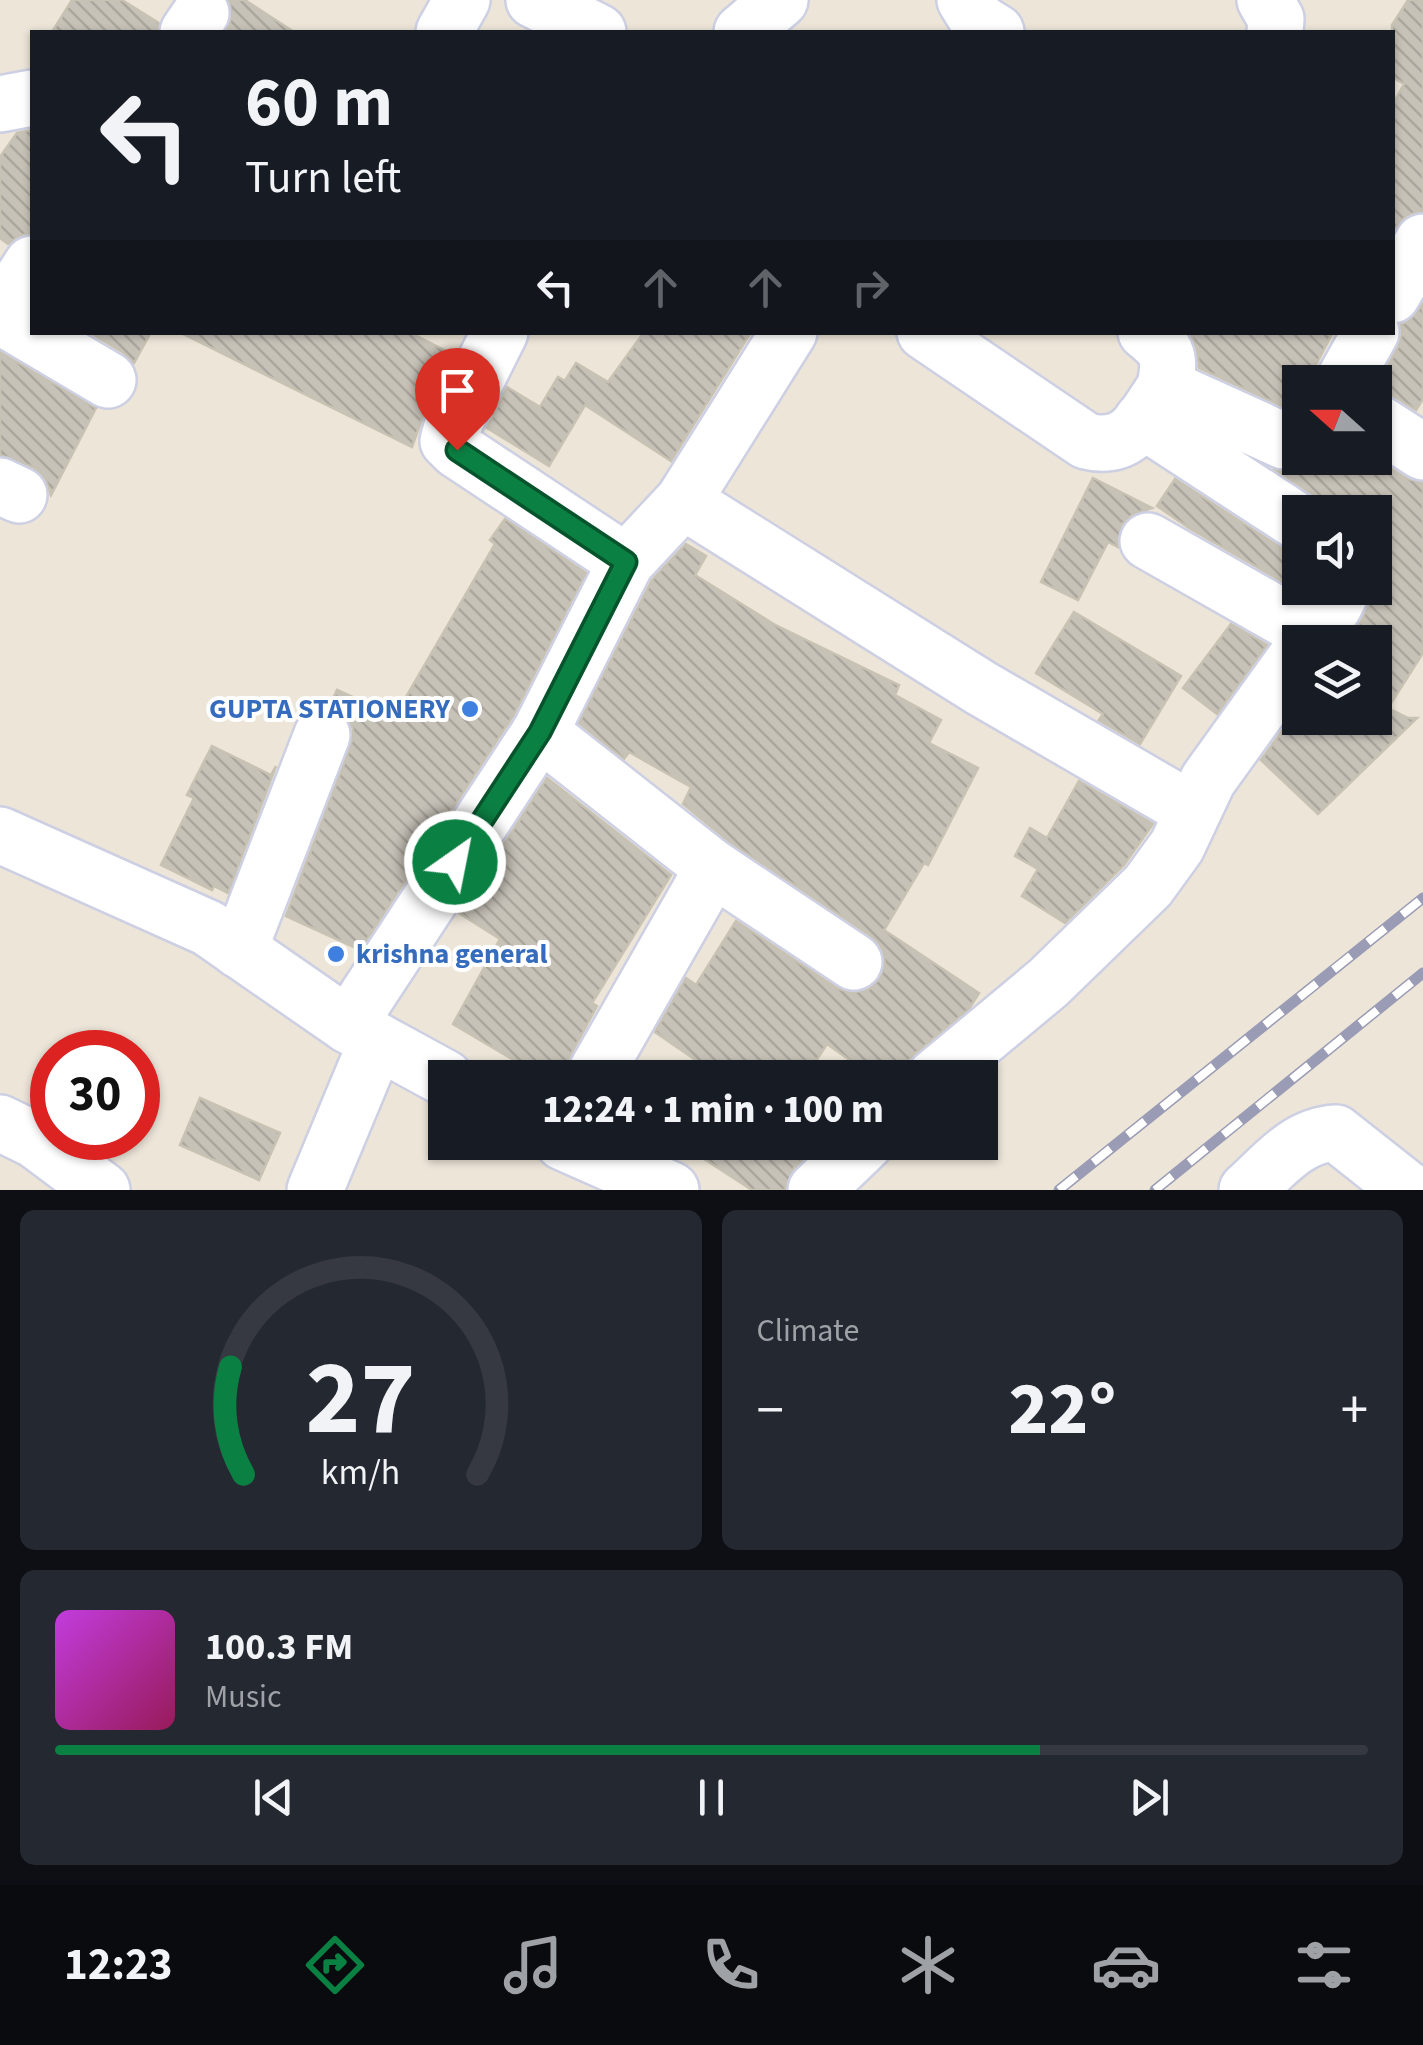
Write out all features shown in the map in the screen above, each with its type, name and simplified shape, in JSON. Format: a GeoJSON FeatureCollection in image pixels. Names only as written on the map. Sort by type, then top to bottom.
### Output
{"type":"FeatureCollection","features":[{"type":"Feature","properties":{"kind":"street"},"geometry":{"type":"LineString","coordinates":[[445,30],[462,0]]}},
{"type":"Feature","properties":{"kind":"street"},"geometry":{"type":"LineString","coordinates":[[534,0],[594,30]]}},
{"type":"Feature","properties":{"kind":"street"},"geometry":{"type":"LineString","coordinates":[[744,30],[780,0]]}},
{"type":"Feature","properties":{"kind":"street"},"geometry":{"type":"LineString","coordinates":[[965,0],[978,21],[993,30]]}},
{"type":"Feature","properties":{"kind":"street"},"geometry":{"type":"LineString","coordinates":[[1264,0],[1276,19],[1275,30]]}},
{"type":"Feature","properties":{"kind":"street"},"geometry":{"type":"LineString","coordinates":[[0,104],[30,98]]}},
{"type":"Feature","properties":{"kind":"street"},"geometry":{"type":"LineString","coordinates":[[1395,290],[1423,242]]}},
{"type":"Feature","properties":{"kind":"street"},"geometry":{"type":"LineString","coordinates":[[30,267],[0,315],[30,333]]}},
{"type":"Feature","properties":{"kind":"street"},"geometry":{"type":"LineString","coordinates":[[33,335],[108,380]]}},
{"type":"Feature","properties":{"kind":"street"},"geometry":{"type":"LineString","coordinates":[[316,1190],[363,1033],[540,732],[626,562],[684,501],[787,335]]}},
{"type":"Feature","properties":{"kind":"street"},"geometry":{"type":"LineString","coordinates":[[929,335],[1086,441],[1102,445],[1118,442],[1134,432],[1153,403],[1169,364],[1166,350],[1149,335]]}},
{"type":"Feature","properties":{"kind":"street"},"geometry":{"type":"LineString","coordinates":[[1353,365],[1369,335]]}},
{"type":"Feature","properties":{"kind":"street"},"geometry":{"type":"LineString","coordinates":[[482,339],[448,441],[626,562]]}},
{"type":"Feature","properties":{"kind":"street"},"geometry":{"type":"LineString","coordinates":[[1153,403],[1282,440]]}},
{"type":"Feature","properties":{"kind":"street"},"geometry":{"type":"LineString","coordinates":[[1153,403],[1282,508]]}},
{"type":"Feature","properties":{"kind":"street"},"geometry":{"type":"LineString","coordinates":[[1392,432],[1423,452]]}},
{"type":"Feature","properties":{"kind":"street"},"geometry":{"type":"LineString","coordinates":[[684,501],[981,688],[1193,811]]}},
{"type":"Feature","properties":{"kind":"street"},"geometry":{"type":"LineString","coordinates":[[1148,541],[1282,627]]}},
{"type":"Feature","properties":{"kind":"street"},"geometry":{"type":"LineString","coordinates":[[956,1060],[1048,983],[1148,886],[1177,846],[1208,780],[1282,678]]}},
{"type":"Feature","properties":{"kind":"street"},"geometry":{"type":"LineString","coordinates":[[540,732],[713,868],[854,962]]}},
{"type":"Feature","properties":{"kind":"street"},"geometry":{"type":"LineString","coordinates":[[240,950],[322,734]]}},
{"type":"Feature","properties":{"kind":"street"},"geometry":{"type":"LineString","coordinates":[[0,834],[208,928],[363,1033],[428,1069]]}},
{"type":"Feature","properties":{"kind":"street"},"geometry":{"type":"LineString","coordinates":[[602,1060],[713,868]]}},
{"type":"Feature","properties":{"kind":"street"},"geometry":{"type":"LineString","coordinates":[[0,1122],[35,1140],[102,1190]]}},
{"type":"Feature","properties":{"kind":"street"},"geometry":{"type":"LineString","coordinates":[[1247,1190],[1301,1140],[1336,1133],[1386,1184]]}},
{"type":"Feature","properties":{"kind":"street"},"geometry":{"type":"LineString","coordinates":[[604,1160],[671,1190]]}},
{"type":"Feature","properties":{"kind":"street"},"geometry":{"type":"LineString","coordinates":[[816,1190],[847,1160]]}},
{"type":"Feature","properties":{"kind":"building"},"geometry":{"type":"Polygon","coordinates":[[[72,0],[122,0],[159,23],[157,30],[53,30],[72,0]]]}},
{"type":"Feature","properties":{"kind":"building"},"geometry":{"type":"Polygon","coordinates":[[[229,0],[245,0],[291,30],[227,30],[232,16],[229,0]]]}},
{"type":"Feature","properties":{"kind":"building"},"geometry":{"type":"Polygon","coordinates":[[[1408,0],[1423,0],[1423,211],[1407,215],[1395,229],[1395,100],[1404,84],[1395,79],[1392,25],[1408,0]]]}},
{"type":"Feature","properties":{"kind":"building"},"geometry":{"type":"Polygon","coordinates":[[[30,130],[30,233],[8,244],[0,238],[0,157],[17,133],[30,130]]]}},
{"type":"Feature","properties":{"kind":"building"},"geometry":{"type":"Polygon","coordinates":[[[1423,304],[1423,399],[1416,410],[1392,395],[1392,365],[1388,365],[1398,347],[1400,324],[1408,322],[1423,304]]]}},
{"type":"Feature","properties":{"kind":"building"},"geometry":{"type":"Polygon","coordinates":[[[94,335],[149,335],[134,363],[94,335]]]}},
{"type":"Feature","properties":{"kind":"building"},"geometry":{"type":"Polygon","coordinates":[[[185,335],[415,335],[454,355],[412,447],[185,335]]]}},
{"type":"Feature","properties":{"kind":"building"},"geometry":{"type":"Polygon","coordinates":[[[642,335],[749,335],[671,461],[585,405],[549,466],[487,428],[507,387],[540,407],[558,377],[565,381],[576,363],[608,382],[642,335]]]}},
{"type":"Feature","properties":{"kind":"building"},"geometry":{"type":"Polygon","coordinates":[[[1191,335],[1331,335],[1316,365],[1282,365],[1282,406],[1199,368],[1191,335]]]}},
{"type":"Feature","properties":{"kind":"building"},"geometry":{"type":"Polygon","coordinates":[[[0,352],[96,408],[51,495],[45,478],[33,467],[0,455],[0,352]]]}},
{"type":"Feature","properties":{"kind":"building"},"geometry":{"type":"Polygon","coordinates":[[[1392,469],[1423,483],[1423,653],[1392,702],[1392,625],[1358,625],[1368,605],[1392,605],[1392,495],[1314,495],[1284,475],[1392,475],[1392,469]]]}},
{"type":"Feature","properties":{"kind":"building"},"geometry":{"type":"Polygon","coordinates":[[[1093,478],[1152,508],[1133,514],[1121,525],[1118,547],[1108,542],[1078,600],[1041,582],[1093,478]]]}},
{"type":"Feature","properties":{"kind":"building"},"geometry":{"type":"Polygon","coordinates":[[[1175,479],[1282,548],[1282,581],[1189,528],[1157,506],[1175,479]]]}},
{"type":"Feature","properties":{"kind":"building"},"geometry":{"type":"Polygon","coordinates":[[[505,519],[586,573],[513,716],[360,950],[286,916],[351,745],[353,729],[347,716],[330,705],[337,690],[395,716],[495,544],[490,540],[505,519]]]}},
{"type":"Feature","properties":{"kind":"building"},"geometry":{"type":"Polygon","coordinates":[[[686,544],[706,556],[695,575],[777,626],[899,685],[895,695],[941,720],[929,743],[978,768],[928,865],[924,863],[884,930],[979,993],[969,1009],[909,1060],[850,1060],[827,1044],[817,1060],[696,1060],[655,1032],[686,978],[696,985],[736,921],[837,988],[851,993],[869,989],[880,978],[885,963],[881,947],[871,936],[731,843],[683,804],[691,787],[629,752],[624,759],[579,723],[652,580],[686,544]]]}},
{"type":"Feature","properties":{"kind":"building"},"geometry":{"type":"Polygon","coordinates":[[[1074,612],[1181,676],[1140,744],[1099,720],[1103,714],[1036,673],[1074,612]]]}},
{"type":"Feature","properties":{"kind":"building"},"geometry":{"type":"Polygon","coordinates":[[[1231,624],[1267,645],[1217,714],[1183,688],[1231,624]]]}},
{"type":"Feature","properties":{"kind":"building"},"geometry":{"type":"Polygon","coordinates":[[[1392,710],[1417,718],[1318,814],[1261,760],[1282,731],[1282,735],[1392,735],[1392,710]]]}},
{"type":"Feature","properties":{"kind":"building"},"geometry":{"type":"Polygon","coordinates":[[[212,746],[271,775],[276,766],[228,893],[214,886],[212,890],[161,865],[194,798],[187,795],[212,746]]]}},
{"type":"Feature","properties":{"kind":"building"},"geometry":{"type":"Polygon","coordinates":[[[547,778],[671,875],[592,1003],[597,1006],[568,1060],[514,1060],[453,1024],[500,939],[459,913],[547,778]]]}},
{"type":"Feature","properties":{"kind":"building"},"geometry":{"type":"Polygon","coordinates":[[[1079,781],[1153,824],[1124,865],[1065,923],[1022,896],[1038,869],[1015,856],[1030,828],[1047,838],[1079,781]]]}},
{"type":"Feature","properties":{"kind":"building"},"geometry":{"type":"Polygon","coordinates":[[[200,1098],[280,1133],[259,1180],[180,1145],[200,1098]]]}},
{"type":"Feature","properties":{"kind":"building"},"geometry":{"type":"Polygon","coordinates":[[[706,1160],[802,1160],[794,1168],[785,1190],[752,1190],[706,1160]]]}},
{"type":"Feature","properties":{"kind":"railway"},"geometry":{"type":"LineString","coordinates":[[1059,1190],[1423,898]]}},
{"type":"Feature","properties":{"kind":"railway"},"geometry":{"type":"LineString","coordinates":[[1155,1190],[1423,973]]}},
{"type":"Feature","properties":{"kind":"place","name":"GUPTA STATIONERY"},"geometry":{"type":"Point","coordinates":[470,709]}},
{"type":"Feature","properties":{"kind":"place","name":"krishna general"},"geometry":{"type":"Point","coordinates":[336,954]}},
{"type":"Feature","properties":{"kind":"route"},"geometry":{"type":"LineString","coordinates":[[455,862],[540,732],[626,562],[457,450]]}}]}
